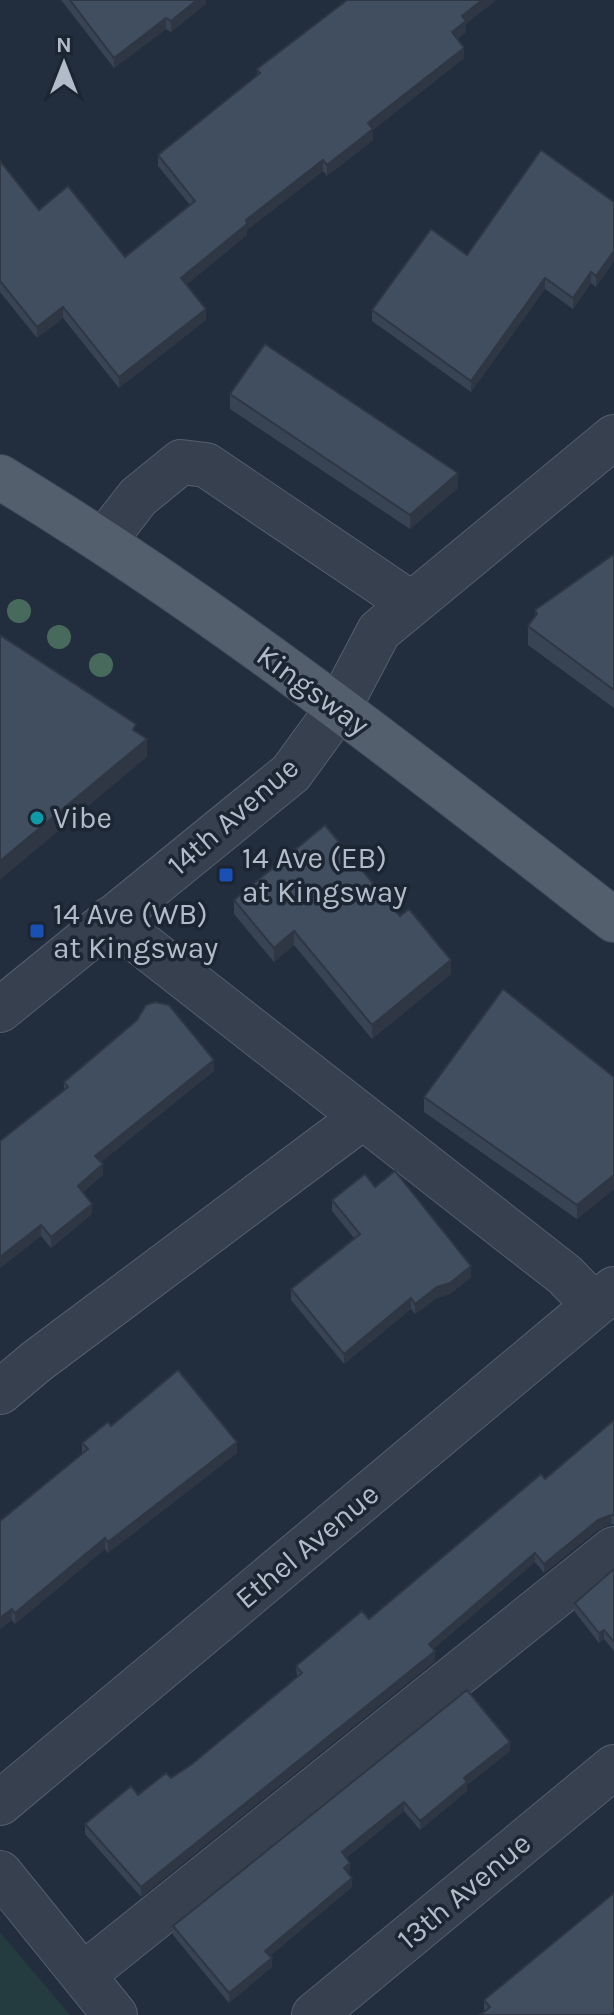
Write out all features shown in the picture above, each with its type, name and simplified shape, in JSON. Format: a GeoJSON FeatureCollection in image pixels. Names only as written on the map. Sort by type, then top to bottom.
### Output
{"type":"FeatureCollection","features":[{"type":"Feature","properties":{"kind":"main road","name":"Kingsway"},"geometry":{"type":"LineString","coordinates":[[0,477],[104,541],[339,707],[614,920]]}},
{"type":"Feature","properties":{"kind":"street","name":"14th Avenue"},"geometry":{"type":"LineString","coordinates":[[0,1010],[291,773],[339,707],[379,631],[614,437]]}},
{"type":"Feature","properties":{"kind":"street"},"geometry":{"type":"LineString","coordinates":[[104,541],[138,497],[181,462],[206,465],[412,604]]}},
{"type":"Feature","properties":{"kind":"street"},"geometry":{"type":"LineString","coordinates":[[110,919],[565,1275],[604,1297]]}},
{"type":"Feature","properties":{"kind":"street"},"geometry":{"type":"LineString","coordinates":[[0,1392],[363,1117]]}},
{"type":"Feature","properties":{"kind":"street","name":"Ethel Avenue"},"geometry":{"type":"LineString","coordinates":[[0,1803],[604,1297]]}},
{"type":"Feature","properties":{"kind":"street"},"geometry":{"type":"LineString","coordinates":[[83,1975],[614,1549]]}},
{"type":"Feature","properties":{"kind":"street","name":"13th Avenue"},"geometry":{"type":"LineString","coordinates":[[314,2015],[614,1767]]}},
{"type":"Feature","properties":{"kind":"street"},"geometry":{"type":"LineString","coordinates":[[0,1873],[115,2015]]}},
{"type":"Feature","properties":{"kind":"green space"},"geometry":{"type":"Polygon","coordinates":[[[0,1932],[70,2015],[0,2015],[0,1932]]]}},
{"type":"Feature","properties":{"kind":"building"},"geometry":{"type":"Polygon","coordinates":[[[70,0],[197,0],[171,21],[166,18],[114,58],[70,0]]]}},
{"type":"Feature","properties":{"kind":"building"},"geometry":{"type":"Polygon","coordinates":[[[347,0],[482,0],[462,16],[466,21],[452,32],[464,48],[368,123],[373,129],[327,165],[323,160],[246,220],[247,224],[181,278],[206,309],[119,377],[63,307],[37,327],[0,281],[0,161],[39,210],[68,186],[125,257],[195,201],[158,155],[260,73],[257,69],[347,0]]]}},
{"type":"Feature","properties":{"kind":"building"},"geometry":{"type":"Polygon","coordinates":[[[541,150],[614,202],[614,251],[596,276],[591,272],[573,298],[545,278],[471,381],[372,310],[431,229],[467,255],[541,150]]]}},
{"type":"Feature","properties":{"kind":"building"},"geometry":{"type":"Polygon","coordinates":[[[265,344],[458,473],[410,515],[230,394],[265,344]]]}},
{"type":"Feature","properties":{"kind":"building"},"geometry":{"type":"Polygon","coordinates":[[[614,554],[614,690],[528,626],[537,614],[535,610],[614,554]]]}},
{"type":"Feature","properties":{"kind":"building","name":"Vibe"},"geometry":{"type":"Polygon","coordinates":[[[0,635],[136,724],[133,730],[147,739],[0,861],[0,635]]]}},
{"type":"Feature","properties":{"kind":"building"},"geometry":{"type":"Polygon","coordinates":[[[325,825],[400,916],[409,909],[451,960],[372,1025],[294,931],[274,948],[234,900],[325,825]]]}},
{"type":"Feature","properties":{"kind":"building"},"geometry":{"type":"Polygon","coordinates":[[[503,989],[614,1077],[614,1175],[577,1205],[424,1097],[503,989]]]}},
{"type":"Feature","properties":{"kind":"building"},"geometry":{"type":"Polygon","coordinates":[[[155,1002],[169,1005],[214,1060],[95,1156],[103,1164],[78,1186],[92,1204],[51,1237],[41,1225],[0,1257],[0,1141],[68,1087],[64,1082],[137,1020],[146,1005],[155,1002]]]}},
{"type":"Feature","properties":{"kind":"building"},"geometry":{"type":"Polygon","coordinates":[[[395,1171],[471,1266],[415,1304],[411,1298],[344,1354],[291,1289],[360,1234],[332,1200],[365,1174],[375,1187],[395,1171]]]}},
{"type":"Feature","properties":{"kind":"building"},"geometry":{"type":"Polygon","coordinates":[[[178,1370],[237,1442],[108,1542],[105,1538],[15,1613],[12,1609],[0,1618],[0,1521],[88,1449],[82,1443],[108,1422],[111,1426],[178,1370]]]}},
{"type":"Feature","properties":{"kind":"building"},"geometry":{"type":"Polygon","coordinates":[[[614,1420],[614,1515],[598,1520],[544,1564],[535,1553],[429,1644],[435,1651],[141,1887],[85,1824],[131,1786],[138,1795],[166,1773],[171,1778],[192,1764],[302,1673],[296,1666],[362,1611],[369,1619],[541,1474],[545,1479],[614,1420]]]}},
{"type":"Feature","properties":{"kind":"building"},"geometry":{"type":"Polygon","coordinates":[[[614,1569],[614,1642],[604,1630],[599,1633],[575,1603],[614,1569]]]}},
{"type":"Feature","properties":{"kind":"building"},"geometry":{"type":"Polygon","coordinates":[[[467,1690],[510,1742],[464,1778],[467,1782],[420,1821],[404,1802],[342,1852],[350,1863],[344,1868],[352,1878],[265,1951],[272,1958],[229,1993],[173,1926],[467,1690]]]}},
{"type":"Feature","properties":{"kind":"building"},"geometry":{"type":"Polygon","coordinates":[[[614,1893],[614,2012],[610,2015],[480,2015],[490,2007],[484,2000],[614,1893]]]}},
{"type":"Feature","properties":{"kind":"place","name":"Vibe"},"geometry":{"type":"Point","coordinates":[37,818]}},
{"type":"Feature","properties":{"kind":"place","name":"14 Ave (EB) at Kingsway"},"geometry":{"type":"Point","coordinates":[226,875]}},
{"type":"Feature","properties":{"kind":"place","name":"14 Ave (WB) at Kingsway"},"geometry":{"type":"Point","coordinates":[37,931]}}]}
